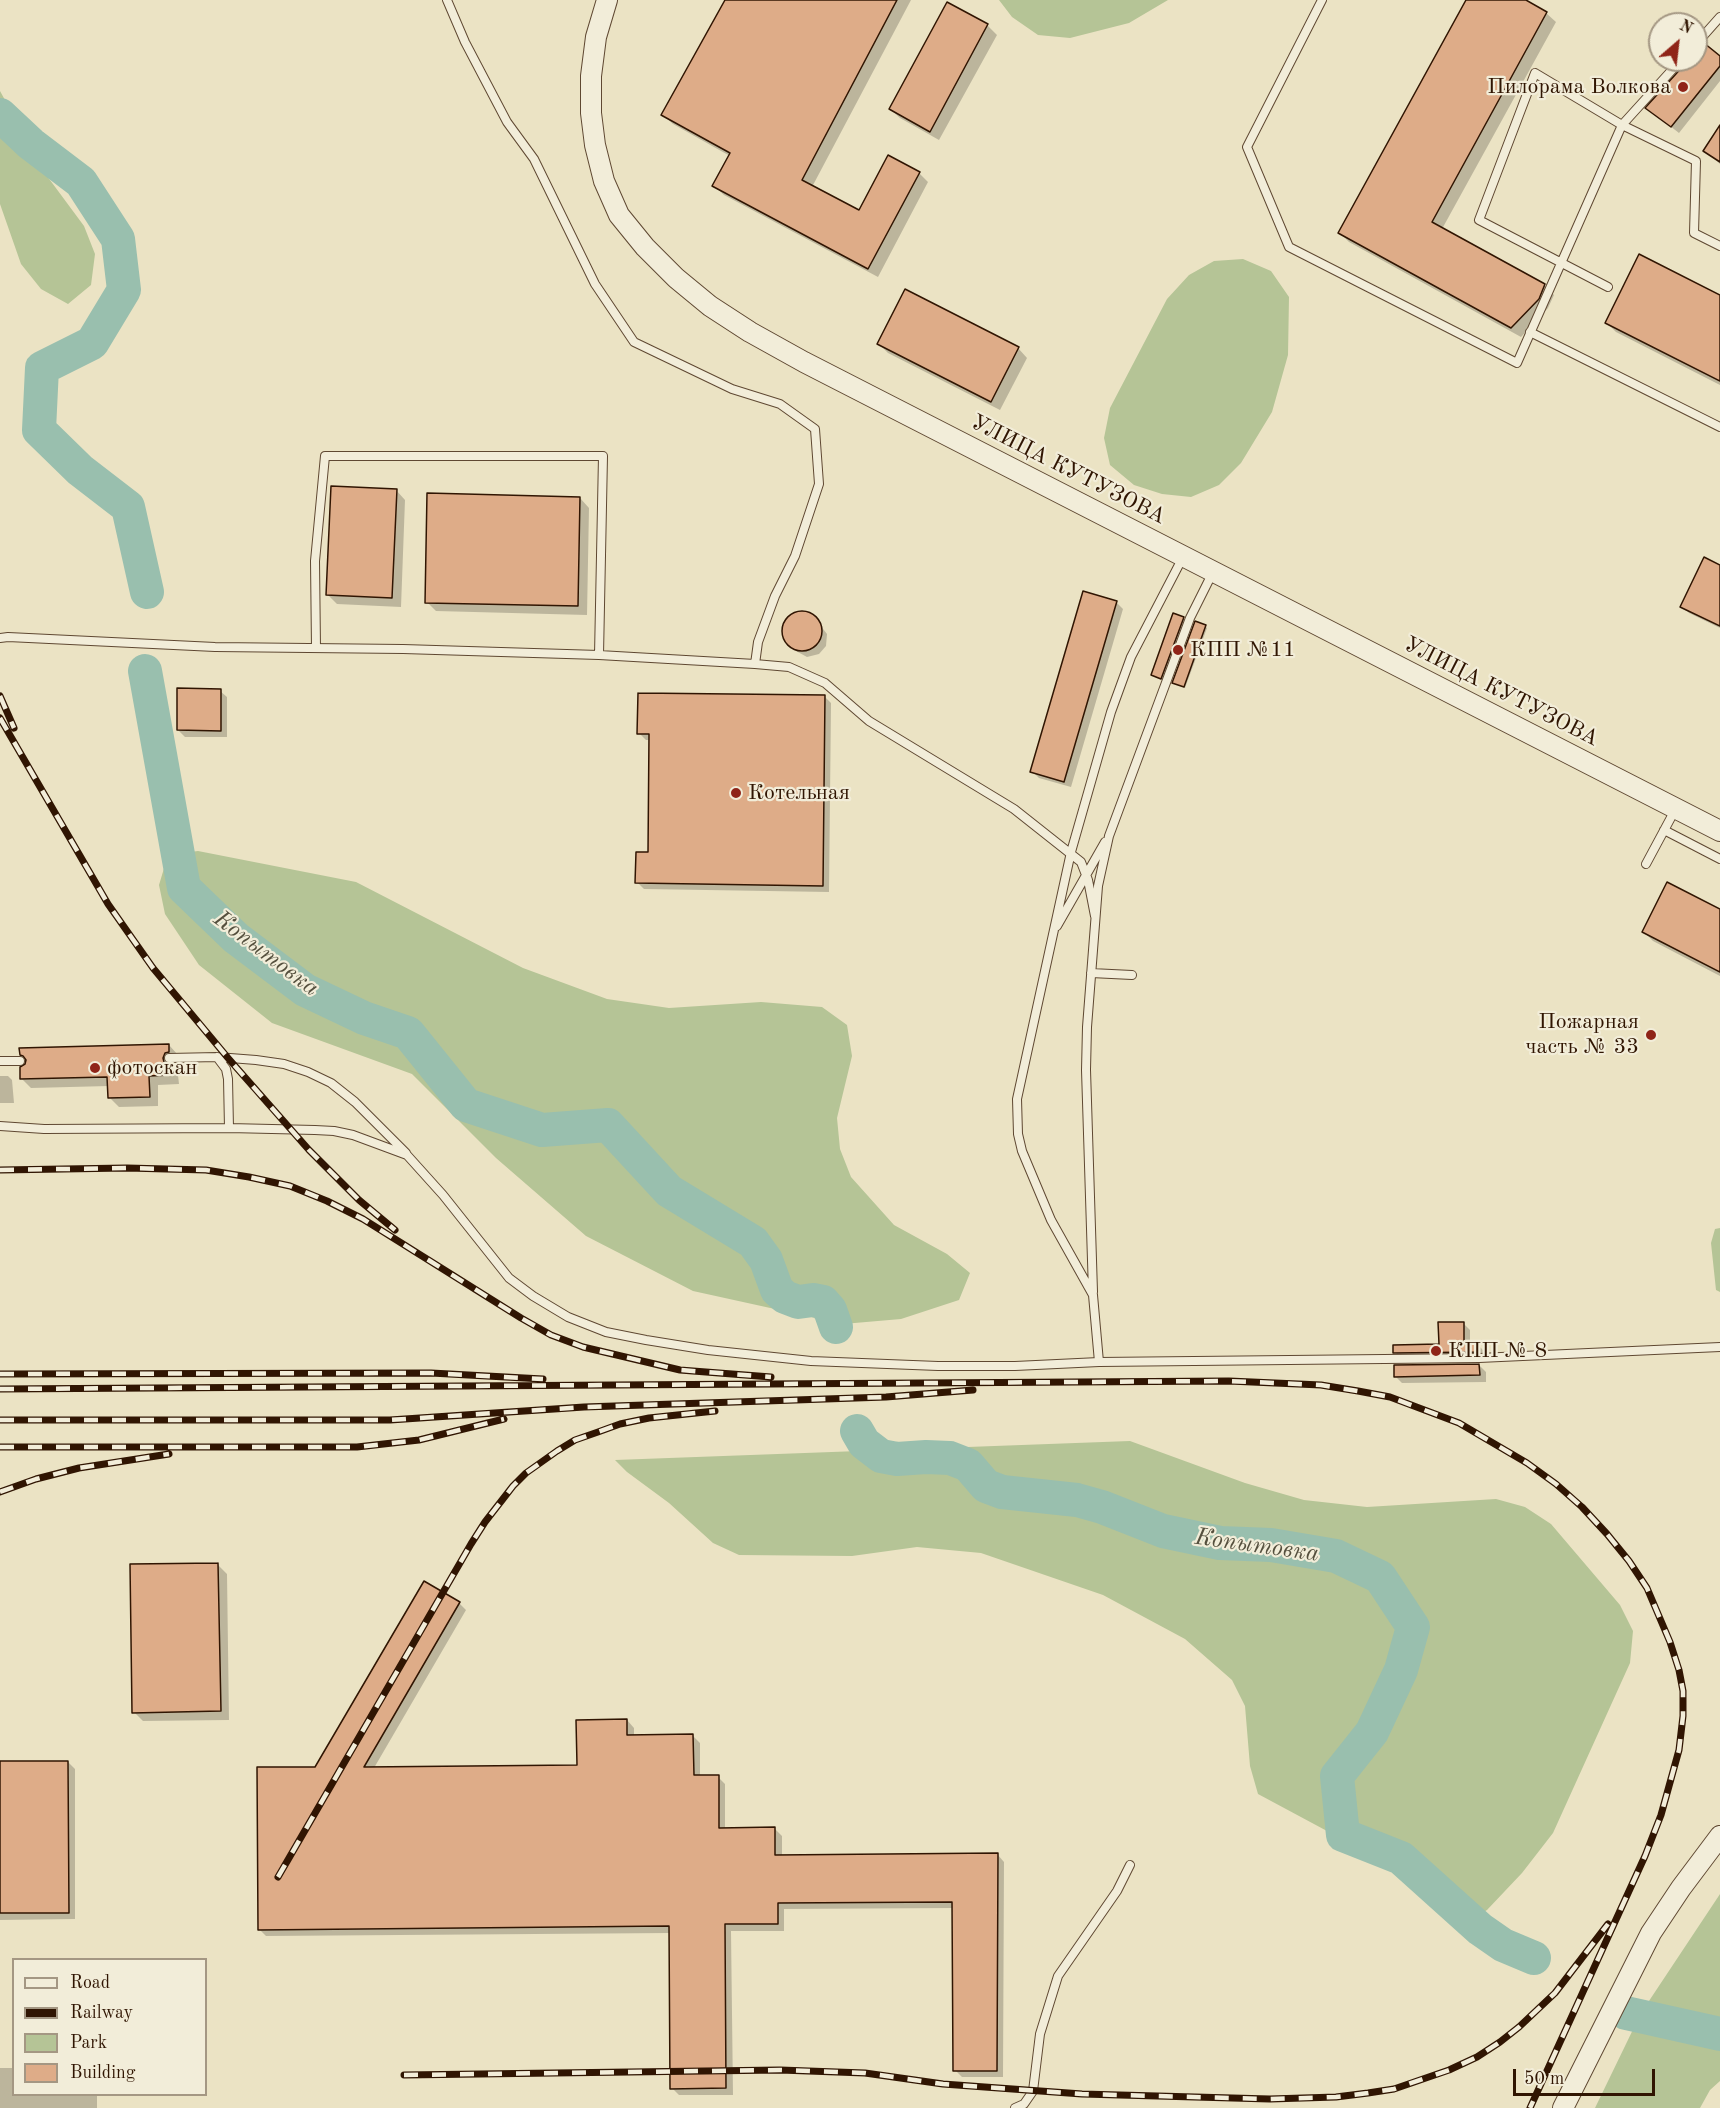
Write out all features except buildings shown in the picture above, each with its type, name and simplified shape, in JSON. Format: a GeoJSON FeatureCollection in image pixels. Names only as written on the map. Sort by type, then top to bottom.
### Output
{"type":"FeatureCollection","features":[{"type":"Feature","properties":{"kind":"street","name":"УЛИЦА КУТУЗОВА"},"geometry":{"type":"LineString","coordinates":[[607,0],[596,37],[591,76],[591,113],[603,181],[620,215],[645,247],[676,278],[710,306],[786,352],[1720,831]]}},
{"type":"Feature","properties":{"kind":"street"},"geometry":{"type":"LineString","coordinates":[[1563,2108],[1652,1933],[1681,1888],[1720,1836]]}},
{"type":"Feature","properties":{"kind":"lane"},"geometry":{"type":"LineString","coordinates":[[447,0],[465,42],[507,122],[534,159],[595,284],[634,342],[732,389],[780,404],[815,429],[819,484],[795,556],[775,596],[758,642],[755,664]]}},
{"type":"Feature","properties":{"kind":"lane"},"geometry":{"type":"LineString","coordinates":[[1322,0],[1247,147],[1289,247],[1517,363],[1622,124],[1670,72]]}},
{"type":"Feature","properties":{"kind":"lane"},"geometry":{"type":"LineString","coordinates":[[1708,30],[1720,17]]}},
{"type":"Feature","properties":{"kind":"lane"},"geometry":{"type":"LineString","coordinates":[[1608,287],[1479,220],[1535,73],[1622,124],[1696,160],[1694,233],[1720,246]]}},
{"type":"Feature","properties":{"kind":"lane"},"geometry":{"type":"LineString","coordinates":[[1530,332],[1720,427]]}},
{"type":"Feature","properties":{"kind":"lane"},"geometry":{"type":"LineString","coordinates":[[316,648],[315,561],[325,456],[603,456],[599,656]]}},
{"type":"Feature","properties":{"kind":"lane"},"geometry":{"type":"LineString","coordinates":[[1093,1294],[1051,1220],[1022,1151],[1018,1134],[1017,1108],[1020,1083],[1071,852],[1111,712],[1139,640],[1159,607],[1183,556]]}},
{"type":"Feature","properties":{"kind":"lane"},"geometry":{"type":"LineString","coordinates":[[1099,1362],[1093,1294],[1086,1070],[1098,886],[1109,836],[1190,618],[1213,571]]}},
{"type":"Feature","properties":{"kind":"lane"},"geometry":{"type":"LineString","coordinates":[[0,638],[216,647],[599,656],[789,667],[825,683],[868,722],[1014,809],[1071,852],[1081,862],[1086,875],[1095,916]]}},
{"type":"Feature","properties":{"kind":"lane"},"geometry":{"type":"LineString","coordinates":[[1646,864],[1676,808]]}},
{"type":"Feature","properties":{"kind":"lane"},"geometry":{"type":"LineString","coordinates":[[1664,830],[1720,859]]}},
{"type":"Feature","properties":{"kind":"lane"},"geometry":{"type":"LineString","coordinates":[[1053,934],[1109,836]]}},
{"type":"Feature","properties":{"kind":"lane"},"geometry":{"type":"LineString","coordinates":[[1091,973],[1132,975]]}},
{"type":"Feature","properties":{"kind":"lane"},"geometry":{"type":"LineString","coordinates":[[216,1057],[226,1070],[228,1079],[229,1128]]}},
{"type":"Feature","properties":{"kind":"lane"},"geometry":{"type":"LineString","coordinates":[[170,1058],[216,1057],[284,1064],[331,1083],[355,1102],[407,1155],[443,1195],[509,1278],[568,1317],[606,1332],[656,1342],[811,1361],[938,1366],[1479,1358],[1720,1347]]}},
{"type":"Feature","properties":{"kind":"lane"},"geometry":{"type":"LineString","coordinates":[[0,1061],[20,1061]]}},
{"type":"Feature","properties":{"kind":"lane"},"geometry":{"type":"LineString","coordinates":[[0,1126],[44,1129],[229,1128],[334,1131],[353,1135],[407,1155]]}},
{"type":"Feature","properties":{"kind":"lane"},"geometry":{"type":"LineString","coordinates":[[1015,2108],[1024,2104],[1033,2091],[1040,2034],[1058,1976],[1117,1891],[1130,1864]]}},
{"type":"Feature","properties":{"kind":"green space"},"geometry":{"type":"Polygon","coordinates":[[[999,0],[1168,0],[1129,23],[1070,38],[1038,35],[1012,17],[999,0]]]}},
{"type":"Feature","properties":{"kind":"green space"},"geometry":{"type":"Polygon","coordinates":[[[0,91],[47,176],[84,226],[95,254],[91,285],[68,304],[41,289],[21,264],[0,204],[0,91]]]}},
{"type":"Feature","properties":{"kind":"green space"},"geometry":{"type":"Polygon","coordinates":[[[1243,259],[1271,271],[1289,297],[1288,355],[1272,412],[1241,463],[1219,485],[1191,497],[1162,494],[1134,485],[1110,465],[1104,438],[1110,408],[1167,299],[1189,275],[1214,261],[1243,259]]]}},
{"type":"Feature","properties":{"kind":"green space"},"geometry":{"type":"Polygon","coordinates":[[[198,851],[356,882],[523,968],[607,999],[669,1008],[761,1002],[822,1007],[847,1025],[852,1056],[837,1118],[840,1149],[851,1177],[894,1225],[947,1254],[970,1273],[959,1300],[901,1319],[843,1324],[693,1291],[586,1236],[496,1158],[412,1074],[272,1023],[199,965],[165,914],[159,885],[168,855],[198,851]]]}},
{"type":"Feature","properties":{"kind":"green space"},"geometry":{"type":"Polygon","coordinates":[[[1720,1228],[1720,1292],[1716,1290],[1711,1243],[1715,1229],[1720,1228]]]}},
{"type":"Feature","properties":{"kind":"green space"},"geometry":{"type":"Polygon","coordinates":[[[1130,1441],[1245,1483],[1304,1500],[1367,1507],[1496,1499],[1525,1507],[1551,1524],[1620,1605],[1633,1631],[1630,1663],[1553,1833],[1522,1873],[1487,1910],[1464,1924],[1396,1868],[1258,1794],[1250,1766],[1245,1706],[1232,1680],[1185,1639],[1103,1595],[981,1553],[917,1547],[852,1556],[739,1555],[713,1543],[669,1503],[627,1472],[615,1460],[1130,1441]]]}},
{"type":"Feature","properties":{"kind":"green space"},"geometry":{"type":"Polygon","coordinates":[[[1720,1894],[1720,2081],[1710,2090],[1700,2108],[1595,2108],[1641,2013],[1720,1894]]]}},
{"type":"Feature","properties":{"kind":"waterway","name":"Копытовка"},"geometry":{"type":"LineString","coordinates":[[0,115],[31,144],[81,182],[118,239],[124,290],[92,343],[42,368],[39,430],[80,470],[128,507],[147,592]]}},
{"type":"Feature","properties":{"kind":"waterway","name":"Копытовка"},"geometry":{"type":"LineString","coordinates":[[145,671],[184,888],[236,938],[305,990],[364,1018],[408,1033],[466,1105],[542,1130],[608,1125],[669,1191],[753,1242],[766,1260],[777,1290],[785,1297],[798,1302],[813,1300],[823,1302],[830,1310],[836,1327]]}},
{"type":"Feature","properties":{"kind":"waterway","name":"Копытовка"},"geometry":{"type":"LineString","coordinates":[[857,1431],[864,1443],[881,1456],[897,1459],[950,1458],[968,1465],[986,1486],[1002,1492],[1077,1500],[1102,1507],[1163,1531],[1220,1543],[1271,1545],[1336,1556],[1380,1577],[1413,1627],[1401,1670],[1372,1732],[1337,1776],[1343,1835],[1401,1858],[1480,1929],[1503,1945],[1534,1958]]}},
{"type":"Feature","properties":{"kind":"waterway","name":"Копытовка"},"geometry":{"type":"LineString","coordinates":[[1626,2013],[1720,2034]]}},
{"type":"Feature","properties":{"kind":"railway"},"geometry":{"type":"LineString","coordinates":[[0,696],[14,728]]}},
{"type":"Feature","properties":{"kind":"railway"},"geometry":{"type":"LineString","coordinates":[[0,718],[108,904],[153,968],[309,1150],[359,1200],[395,1230]]}},
{"type":"Feature","properties":{"kind":"railway"},"geometry":{"type":"LineString","coordinates":[[0,1170],[127,1168],[206,1170],[290,1186],[363,1219],[551,1335],[583,1347],[680,1370],[771,1377]]}},
{"type":"Feature","properties":{"kind":"railway"},"geometry":{"type":"LineString","coordinates":[[0,1374],[431,1373],[543,1379]]}},
{"type":"Feature","properties":{"kind":"railway"},"geometry":{"type":"LineString","coordinates":[[0,1389],[1229,1381],[1321,1385],[1358,1391],[1390,1397],[1459,1423],[1527,1463],[1556,1484],[1607,1534],[1647,1588],[1670,1642],[1683,1691],[1679,1750],[1661,1815],[1645,1856],[1530,2108]]}},
{"type":"Feature","properties":{"kind":"railway"},"geometry":{"type":"LineString","coordinates":[[0,1420],[390,1420],[584,1407],[886,1397],[973,1390]]}},
{"type":"Feature","properties":{"kind":"railway"},"geometry":{"type":"LineString","coordinates":[[278,1877],[471,1544],[513,1486],[526,1473],[575,1440],[620,1424],[649,1418],[715,1411]]}},
{"type":"Feature","properties":{"kind":"railway"},"geometry":{"type":"LineString","coordinates":[[0,1447],[357,1447],[419,1440],[504,1419]]}},
{"type":"Feature","properties":{"kind":"railway"},"geometry":{"type":"LineString","coordinates":[[0,1492],[36,1479],[79,1468],[169,1454]]}},
{"type":"Feature","properties":{"kind":"railway"},"geometry":{"type":"LineString","coordinates":[[404,2075],[780,2070],[865,2073],[943,2084],[1082,2094],[1270,2099],[1336,2097],[1368,2093],[1394,2089],[1449,2070],[1477,2057],[1500,2042],[1555,1993],[1608,1924]]}},
{"type":"Feature","properties":{"kind":"place","name":"Пилорама Волкова"},"geometry":{"type":"Point","coordinates":[1683,87]}},
{"type":"Feature","properties":{"kind":"place","name":"КПП №11"},"geometry":{"type":"Point","coordinates":[1178,650]}},
{"type":"Feature","properties":{"kind":"place","name":"Котельная"},"geometry":{"type":"Point","coordinates":[736,793]}},
{"type":"Feature","properties":{"kind":"place","name":"Пожарная часть № 33"},"geometry":{"type":"Point","coordinates":[1651,1035]}},
{"type":"Feature","properties":{"kind":"place","name":"фотоскан"},"geometry":{"type":"Point","coordinates":[95,1068]}},
{"type":"Feature","properties":{"kind":"place","name":"КПП № 8"},"geometry":{"type":"Point","coordinates":[1436,1351]}}]}
